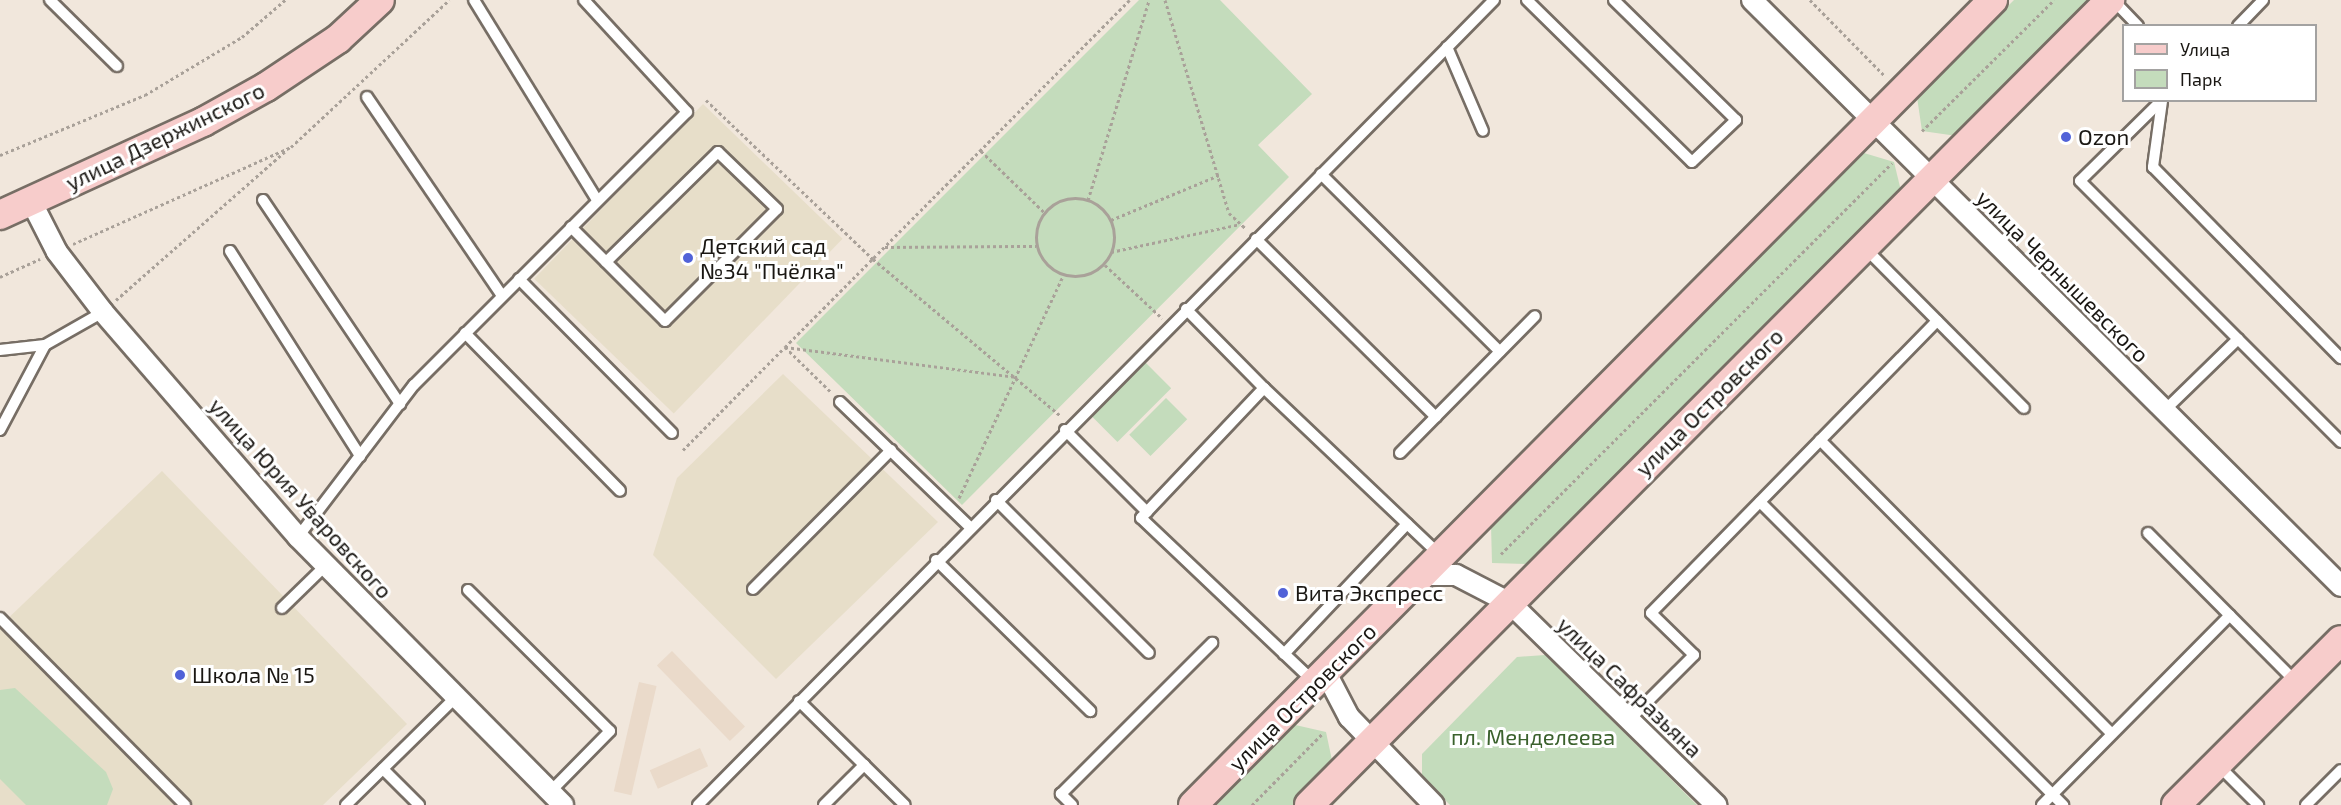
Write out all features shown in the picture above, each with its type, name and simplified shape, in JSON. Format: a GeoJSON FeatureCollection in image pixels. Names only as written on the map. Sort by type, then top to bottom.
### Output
{"type":"FeatureCollection","features":[{"type":"Feature","properties":{"kind":"main road","name":"улица Дзержинского"},"geometry":{"type":"LineString","coordinates":[[0,215],[266,87],[338,39],[380,0]]}},
{"type":"Feature","properties":{"kind":"main road","name":"улица Островского"},"geometry":{"type":"LineString","coordinates":[[1193,805],[1434,566],[1993,0]]}},
{"type":"Feature","properties":{"kind":"main road","name":"улица Островского"},"geometry":{"type":"LineString","coordinates":[[1309,805],[1863,246],[2111,0]]}},
{"type":"Feature","properties":{"kind":"main road"},"geometry":{"type":"LineString","coordinates":[[2176,805],[2341,640]]}},
{"type":"Feature","properties":{"kind":"street","name":"улица Чернышевского"},"geometry":{"type":"LineString","coordinates":[[1752,0],[2341,586]]}},
{"type":"Feature","properties":{"kind":"street","name":"улица Юрия Уваровского"},"geometry":{"type":"LineString","coordinates":[[31,201],[57,252],[103,312],[298,537],[556,798]]}},
{"type":"Feature","properties":{"kind":"street","name":"улица Сафразьяна"},"geometry":{"type":"LineString","coordinates":[[1434,566],[1510,603],[1716,805]]}},
{"type":"Feature","properties":{"kind":"street"},"geometry":{"type":"LineString","coordinates":[[1321,678],[1349,717],[1372,743],[1434,805]]}},
{"type":"Feature","properties":{"kind":"lane"},"geometry":{"type":"LineString","coordinates":[[50,0],[117,66]]}},
{"type":"Feature","properties":{"kind":"lane"},"geometry":{"type":"LineString","coordinates":[[474,0],[597,200]]}},
{"type":"Feature","properties":{"kind":"lane"},"geometry":{"type":"LineString","coordinates":[[298,537],[400,404],[465,333],[687,112],[584,0]]}},
{"type":"Feature","properties":{"kind":"lane"},"geometry":{"type":"LineString","coordinates":[[698,805],[969,526],[1494,0]]}},
{"type":"Feature","properties":{"kind":"lane"},"geometry":{"type":"LineString","coordinates":[[1527,0],[1692,162],[1736,120],[1614,0]]}},
{"type":"Feature","properties":{"kind":"lane"},"geometry":{"type":"LineString","coordinates":[[2111,0],[2136,24]]}},
{"type":"Feature","properties":{"kind":"lane"},"geometry":{"type":"LineString","coordinates":[[2240,24],[2264,0]]}},
{"type":"Feature","properties":{"kind":"lane"},"geometry":{"type":"LineString","coordinates":[[1447,47],[1483,131]]}},
{"type":"Feature","properties":{"kind":"lane"},"geometry":{"type":"LineString","coordinates":[[367,97],[502,296]]}},
{"type":"Feature","properties":{"kind":"lane"},"geometry":{"type":"LineString","coordinates":[[2161,102],[2080,182],[2341,442]]}},
{"type":"Feature","properties":{"kind":"lane"},"geometry":{"type":"LineString","coordinates":[[2162,102],[2153,167],[2341,358]]}},
{"type":"Feature","properties":{"kind":"lane"},"geometry":{"type":"LineString","coordinates":[[571,227],[606,262],[665,321],[777,209],[718,152],[606,262]]}},
{"type":"Feature","properties":{"kind":"lane"},"geometry":{"type":"LineString","coordinates":[[1321,174],[1500,352]]}},
{"type":"Feature","properties":{"kind":"lane"},"geometry":{"type":"LineString","coordinates":[[263,200],[400,404]]}},
{"type":"Feature","properties":{"kind":"lane"},"geometry":{"type":"LineString","coordinates":[[1256,239],[1436,417]]}},
{"type":"Feature","properties":{"kind":"lane"},"geometry":{"type":"LineString","coordinates":[[1863,246],[2024,408]]}},
{"type":"Feature","properties":{"kind":"lane"},"geometry":{"type":"LineString","coordinates":[[230,251],[360,456]]}},
{"type":"Feature","properties":{"kind":"lane"},"geometry":{"type":"LineString","coordinates":[[519,279],[672,433]]}},
{"type":"Feature","properties":{"kind":"lane"},"geometry":{"type":"LineString","coordinates":[[1186,309],[1264,388],[1407,524],[1434,566]]}},
{"type":"Feature","properties":{"kind":"lane"},"geometry":{"type":"LineString","coordinates":[[0,350],[45,345],[103,312]]}},
{"type":"Feature","properties":{"kind":"lane"},"geometry":{"type":"LineString","coordinates":[[1400,453],[1535,316]]}},
{"type":"Feature","properties":{"kind":"lane"},"geometry":{"type":"LineString","coordinates":[[1629,720],[1694,655],[1651,613],[1937,321]]}},
{"type":"Feature","properties":{"kind":"lane"},"geometry":{"type":"LineString","coordinates":[[465,333],[620,490]]}},
{"type":"Feature","properties":{"kind":"lane"},"geometry":{"type":"LineString","coordinates":[[2165,410],[2238,339]]}},
{"type":"Feature","properties":{"kind":"lane"},"geometry":{"type":"LineString","coordinates":[[0,430],[45,345]]}},
{"type":"Feature","properties":{"kind":"lane"},"geometry":{"type":"LineString","coordinates":[[1264,388],[1141,518],[1284,654],[1321,678]]}},
{"type":"Feature","properties":{"kind":"lane"},"geometry":{"type":"LineString","coordinates":[[840,402],[969,526]]}},
{"type":"Feature","properties":{"kind":"lane"},"geometry":{"type":"LineString","coordinates":[[1068,428],[1147,512]]}},
{"type":"Feature","properties":{"kind":"lane"},"geometry":{"type":"LineString","coordinates":[[1820,440],[2112,734]]}},
{"type":"Feature","properties":{"kind":"lane"},"geometry":{"type":"LineString","coordinates":[[753,589],[891,450]]}},
{"type":"Feature","properties":{"kind":"lane"},"geometry":{"type":"LineString","coordinates":[[996,500],[1149,653]]}},
{"type":"Feature","properties":{"kind":"lane"},"geometry":{"type":"LineString","coordinates":[[1760,502],[2063,805]]}},
{"type":"Feature","properties":{"kind":"lane"},"geometry":{"type":"LineString","coordinates":[[1284,654],[1407,524]]}},
{"type":"Feature","properties":{"kind":"lane"},"geometry":{"type":"LineString","coordinates":[[2148,533],[2298,683]]}},
{"type":"Feature","properties":{"kind":"lane"},"geometry":{"type":"LineString","coordinates":[[936,560],[1090,711]]}},
{"type":"Feature","properties":{"kind":"lane"},"geometry":{"type":"LineString","coordinates":[[282,608],[326,565]]}},
{"type":"Feature","properties":{"kind":"lane"},"geometry":{"type":"LineString","coordinates":[[468,590],[610,731],[556,798]]}},
{"type":"Feature","properties":{"kind":"lane"},"geometry":{"type":"LineString","coordinates":[[2042,805],[2230,615]]}},
{"type":"Feature","properties":{"kind":"lane"},"geometry":{"type":"LineString","coordinates":[[0,618],[185,805]]}},
{"type":"Feature","properties":{"kind":"lane"},"geometry":{"type":"LineString","coordinates":[[1072,805],[1061,794],[1212,642]]}},
{"type":"Feature","properties":{"kind":"lane"},"geometry":{"type":"LineString","coordinates":[[346,805],[456,697]]}},
{"type":"Feature","properties":{"kind":"lane"},"geometry":{"type":"LineString","coordinates":[[799,701],[905,805]]}},
{"type":"Feature","properties":{"kind":"lane"},"geometry":{"type":"LineString","coordinates":[[2217,764],[2258,805]]}},
{"type":"Feature","properties":{"kind":"lane"},"geometry":{"type":"LineString","coordinates":[[824,805],[864,765]]}},
{"type":"Feature","properties":{"kind":"lane"},"geometry":{"type":"LineString","coordinates":[[383,769],[419,805]]}},
{"type":"Feature","properties":{"kind":"lane"},"geometry":{"type":"LineString","coordinates":[[2306,805],[2341,771]]}},
{"type":"Feature","properties":{"kind":"path"},"geometry":{"type":"LineString","coordinates":[[0,155],[145,95],[242,37],[285,0]]}},
{"type":"Feature","properties":{"kind":"path"},"geometry":{"type":"LineString","coordinates":[[103,312],[291,147],[448,0]]}},
{"type":"Feature","properties":{"kind":"path"},"geometry":{"type":"LineString","coordinates":[[683,450],[1130,0]]}},
{"type":"Feature","properties":{"kind":"path"},"geometry":{"type":"LineString","coordinates":[[1088,200],[1149,0]]}},
{"type":"Feature","properties":{"kind":"path"},"geometry":{"type":"LineString","coordinates":[[1165,0],[1229,213],[1256,239]]}},
{"type":"Feature","properties":{"kind":"path"},"geometry":{"type":"LineString","coordinates":[[1810,0],[1877,69]]}},
{"type":"Feature","properties":{"kind":"path"},"geometry":{"type":"LineString","coordinates":[[1922,131],[2054,0]]}},
{"type":"Feature","properties":{"kind":"path"},"geometry":{"type":"LineString","coordinates":[[706,100],[873,259],[1017,377],[1068,428]]}},
{"type":"Feature","properties":{"kind":"path"},"geometry":{"type":"LineString","coordinates":[[0,277],[291,147]]}},
{"type":"Feature","properties":{"kind":"path"},"geometry":{"type":"LineString","coordinates":[[981,151],[1044,212]]}},
{"type":"Feature","properties":{"kind":"path"},"geometry":{"type":"LineString","coordinates":[[1501,554],[1894,162]]}},
{"type":"Feature","properties":{"kind":"path"},"geometry":{"type":"LineString","coordinates":[[1111,220],[1219,175]]}},
{"type":"Feature","properties":{"kind":"path"},"geometry":{"type":"LineString","coordinates":[[1088,200],[1111,220],[1111,252],[1104,265],[1087,274],[1064,274],[1043,261],[1036,246],[1044,212],[1057,201],[1088,200]]}},
{"type":"Feature","properties":{"kind":"path"},"geometry":{"type":"LineString","coordinates":[[1111,252],[1240,224]]}},
{"type":"Feature","properties":{"kind":"path"},"geometry":{"type":"LineString","coordinates":[[885,247],[1036,246]]}},
{"type":"Feature","properties":{"kind":"path"},"geometry":{"type":"LineString","coordinates":[[1104,265],[1170,325]]}},
{"type":"Feature","properties":{"kind":"path"},"geometry":{"type":"LineString","coordinates":[[953,510],[1064,274]]}},
{"type":"Feature","properties":{"kind":"path"},"geometry":{"type":"LineString","coordinates":[[785,348],[1017,377]]}},
{"type":"Feature","properties":{"kind":"path"},"geometry":{"type":"LineString","coordinates":[[785,348],[840,402]]}},
{"type":"Feature","properties":{"kind":"path"},"geometry":{"type":"LineString","coordinates":[[1252,805],[1323,734]]}},
{"type":"Feature","properties":{"kind":"shaded area","name":"Детский сад №34 \"Пчёлка\""},"geometry":{"type":"Polygon","coordinates":[[[703,104],[843,239],[674,414],[534,279],[703,104]]]}},
{"type":"Feature","properties":{"kind":"shaded area"},"geometry":{"type":"Polygon","coordinates":[[[783,374],[938,522],[776,679],[653,555],[677,478],[783,374]]]}},
{"type":"Feature","properties":{"kind":"shaded area","name":"Школа № 15"},"geometry":{"type":"Polygon","coordinates":[[[162,471],[407,724],[323,805],[0,805],[0,626],[162,471]]]}},
{"type":"Feature","properties":{"kind":"shaded area"},"geometry":{"type":"Polygon","coordinates":[[[672,651],[745,727],[730,741],[657,666],[672,651]]]}},
{"type":"Feature","properties":{"kind":"shaded area"},"geometry":{"type":"Polygon","coordinates":[[[639,682],[657,686],[631,795],[614,791],[639,682]]]}},
{"type":"Feature","properties":{"kind":"shaded area"},"geometry":{"type":"Polygon","coordinates":[[[700,748],[708,766],[658,789],[650,770],[700,748]]]}},
{"type":"Feature","properties":{"kind":"green space"},"geometry":{"type":"Polygon","coordinates":[[[1139,0],[1220,0],[1312,94],[1258,145],[1289,177],[962,505],[796,343],[1139,0]]]}},
{"type":"Feature","properties":{"kind":"green space"},"geometry":{"type":"Polygon","coordinates":[[[2014,0],[2094,0],[1957,136],[1922,131],[1917,97],[2014,0]]]}},
{"type":"Feature","properties":{"kind":"green space"},"geometry":{"type":"Polygon","coordinates":[[[1864,153],[1894,162],[1901,191],[1530,564],[1492,563],[1491,525],[1864,153]]]}},
{"type":"Feature","properties":{"kind":"green space"},"geometry":{"type":"Polygon","coordinates":[[[1145,362],[1171,388],[1117,442],[1091,416],[1145,362]]]}},
{"type":"Feature","properties":{"kind":"green space"},"geometry":{"type":"Polygon","coordinates":[[[1166,398],[1187,419],[1150,456],[1129,435],[1166,398]]]}},
{"type":"Feature","properties":{"kind":"green space","name":"пл. Менделеева"},"geometry":{"type":"Polygon","coordinates":[[[1545,655],[1697,805],[1450,805],[1422,777],[1422,754],[1517,657],[1545,655]]]}},
{"type":"Feature","properties":{"kind":"green space"},"geometry":{"type":"Polygon","coordinates":[[[15,688],[106,772],[113,789],[107,805],[26,805],[0,779],[0,690],[15,688]]]}},
{"type":"Feature","properties":{"kind":"green space"},"geometry":{"type":"Polygon","coordinates":[[[1291,724],[1326,732],[1333,765],[1293,805],[1210,805],[1291,724]]]}},
{"type":"Feature","properties":{"kind":"place","name":"Ozon"},"geometry":{"type":"Point","coordinates":[2066,137]}},
{"type":"Feature","properties":{"kind":"place","name":"Детский сад №34 \"Пчёлка\""},"geometry":{"type":"Point","coordinates":[688,258]}},
{"type":"Feature","properties":{"kind":"place","name":"Вита Экспресс"},"geometry":{"type":"Point","coordinates":[1283,593]}},
{"type":"Feature","properties":{"kind":"place","name":"Школа № 15"},"geometry":{"type":"Point","coordinates":[180,675]}}]}
